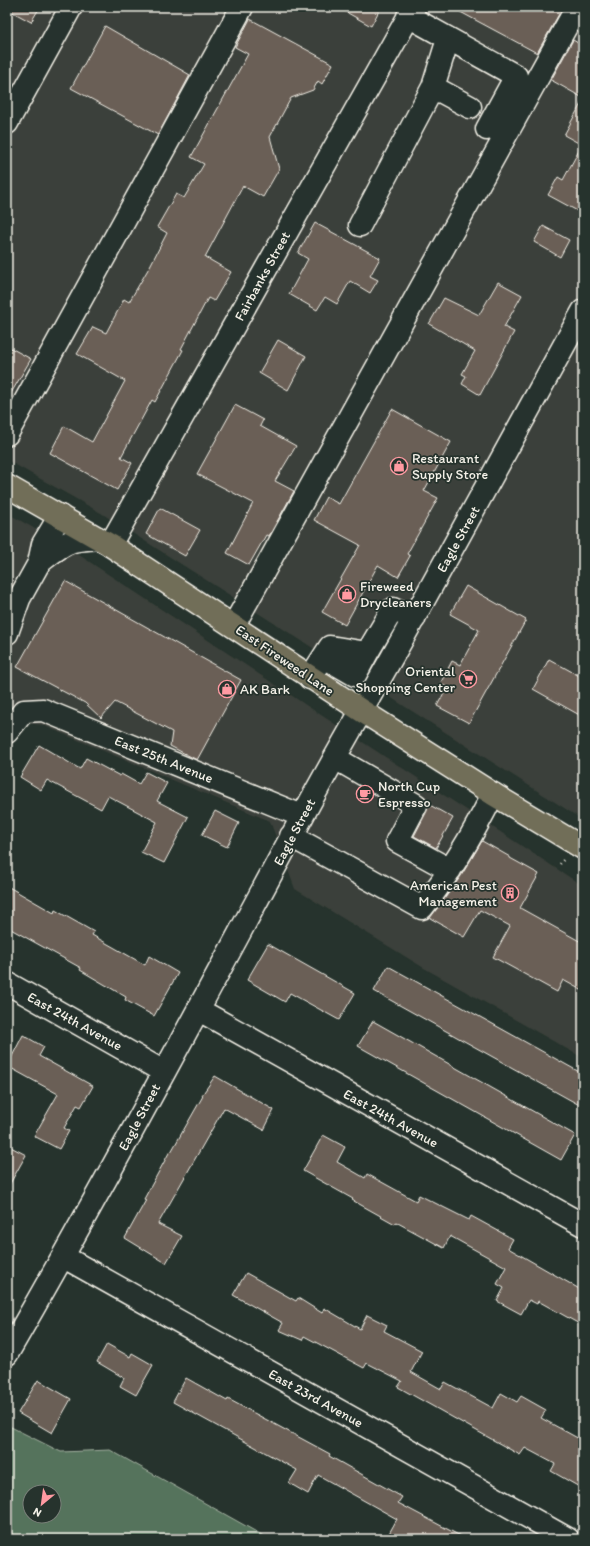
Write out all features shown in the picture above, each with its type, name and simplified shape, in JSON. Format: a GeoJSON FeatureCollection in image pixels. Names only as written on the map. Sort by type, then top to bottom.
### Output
{"type":"FeatureCollection","features":[{"type":"Feature","properties":{"kind":"main road","name":"East Fireweed Lane"},"geometry":{"type":"LineString","coordinates":[[7,486],[104,541],[234,626],[310,678],[493,794],[583,848]]}},
{"type":"Feature","properties":{"kind":"street"},"geometry":{"type":"LineString","coordinates":[[7,123],[71,7]]}},
{"type":"Feature","properties":{"kind":"street"},"geometry":{"type":"LineString","coordinates":[[7,434],[242,7]]}},
{"type":"Feature","properties":{"kind":"street"},"geometry":{"type":"LineString","coordinates":[[234,626],[577,7]]}},
{"type":"Feature","properties":{"kind":"street"},"geometry":{"type":"LineString","coordinates":[[411,12],[448,39],[516,76],[487,129]]}},
{"type":"Feature","properties":{"kind":"street","name":"Fairbanks Street"},"geometry":{"type":"LineString","coordinates":[[104,541],[411,12]]}},
{"type":"Feature","properties":{"kind":"street"},"geometry":{"type":"LineString","coordinates":[[360,225],[433,87],[448,39]]}},
{"type":"Feature","properties":{"kind":"street"},"geometry":{"type":"LineString","coordinates":[[433,87],[470,107]]}},
{"type":"Feature","properties":{"kind":"street","name":"Eagle Street"},"geometry":{"type":"LineString","coordinates":[[7,1354],[64,1256],[291,836],[414,619],[583,311]]}},
{"type":"Feature","properties":{"kind":"street"},"geometry":{"type":"LineString","coordinates":[[7,633],[20,599],[39,563],[44,544],[60,516]]}},
{"type":"Feature","properties":{"kind":"street"},"geometry":{"type":"LineString","coordinates":[[39,563],[56,550],[74,541],[104,541]]}},
{"type":"Feature","properties":{"kind":"street"},"geometry":{"type":"LineString","coordinates":[[310,678],[330,647],[367,653],[393,609],[414,619]]}},
{"type":"Feature","properties":{"kind":"street","name":"East 25th Avenue"},"geometry":{"type":"LineString","coordinates":[[7,732],[24,711],[43,710],[302,816]]}},
{"type":"Feature","properties":{"kind":"street"},"geometry":{"type":"LineString","coordinates":[[335,758],[416,805],[397,841],[450,870]]}},
{"type":"Feature","properties":{"kind":"street"},"geometry":{"type":"LineString","coordinates":[[291,836],[422,908],[443,882],[483,815],[493,794]]}},
{"type":"Feature","properties":{"kind":"street","name":"East 24th Avenue"},"geometry":{"type":"LineString","coordinates":[[7,983],[164,1072]]}},
{"type":"Feature","properties":{"kind":"street","name":"East 24th Avenue"},"geometry":{"type":"LineString","coordinates":[[198,1010],[583,1225]]}},
{"type":"Feature","properties":{"kind":"street","name":"East 23rd Avenue"},"geometry":{"type":"LineString","coordinates":[[64,1256],[568,1539]]}},
{"type":"Feature","properties":{"kind":"shaded area"},"geometry":{"type":"Polygon","coordinates":[[[7,7],[583,7],[583,820],[101,513],[7,460],[7,7]]]}},
{"type":"Feature","properties":{"kind":"shaded area"},"geometry":{"type":"Polygon","coordinates":[[[7,513],[67,547],[583,886],[583,1058],[424,968],[295,889],[270,821],[42,725],[7,721],[7,513]]]}},
{"type":"Feature","properties":{"kind":"green space"},"geometry":{"type":"Polygon","coordinates":[[[7,1425],[61,1452],[110,1450],[269,1539],[7,1539],[7,1425]]]}},
{"type":"Feature","properties":{"kind":"building"},"geometry":{"type":"Polygon","coordinates":[[[7,7],[40,7],[31,22],[7,9],[7,7]]]}},
{"type":"Feature","properties":{"kind":"building"},"geometry":{"type":"Polygon","coordinates":[[[337,7],[381,7],[371,26],[337,7]]]}},
{"type":"Feature","properties":{"kind":"building"},"geometry":{"type":"Polygon","coordinates":[[[451,7],[563,7],[537,53],[451,7]]]}},
{"type":"Feature","properties":{"kind":"building"},"geometry":{"type":"Polygon","coordinates":[[[250,19],[333,64],[322,84],[318,81],[313,90],[291,98],[270,137],[279,169],[263,197],[243,186],[205,257],[231,272],[214,301],[208,298],[181,349],[183,350],[155,402],[152,400],[121,457],[132,463],[117,490],[50,453],[64,426],[92,442],[125,381],[77,354],[93,327],[106,333],[124,299],[129,302],[167,233],[157,227],[176,194],[184,198],[204,164],[191,157],[248,54],[235,47],[250,19]]]}},
{"type":"Feature","properties":{"kind":"building"},"geometry":{"type":"Polygon","coordinates":[[[105,26],[190,75],[158,135],[71,88],[105,26]]]}},
{"type":"Feature","properties":{"kind":"building"},"geometry":{"type":"Polygon","coordinates":[[[573,40],[583,46],[583,98],[551,80],[573,40]]]}},
{"type":"Feature","properties":{"kind":"building"},"geometry":{"type":"Polygon","coordinates":[[[583,100],[583,214],[548,195],[558,177],[563,180],[582,145],[564,135],[583,100]]]}},
{"type":"Feature","properties":{"kind":"building"},"geometry":{"type":"Polygon","coordinates":[[[315,223],[380,258],[370,276],[378,280],[370,293],[350,281],[337,304],[325,297],[317,310],[289,294],[308,259],[298,253],[315,223]]]}},
{"type":"Feature","properties":{"kind":"building"},"geometry":{"type":"Polygon","coordinates":[[[543,226],[569,240],[560,257],[534,242],[543,226]]]}},
{"type":"Feature","properties":{"kind":"building"},"geometry":{"type":"Polygon","coordinates":[[[498,282],[522,295],[504,327],[514,332],[480,395],[462,384],[466,376],[462,374],[475,351],[429,324],[444,298],[479,315],[498,282]]]}},
{"type":"Feature","properties":{"kind":"building"},"geometry":{"type":"Polygon","coordinates":[[[278,340],[306,356],[288,390],[259,373],[278,340]]]}},
{"type":"Feature","properties":{"kind":"building"},"geometry":{"type":"Polygon","coordinates":[[[7,346],[31,359],[7,400],[7,346]]]}},
{"type":"Feature","properties":{"kind":"building"},"geometry":{"type":"Polygon","coordinates":[[[235,405],[263,420],[260,426],[296,446],[275,481],[294,491],[269,536],[266,535],[249,565],[227,553],[253,503],[197,474],[235,405]]]}},
{"type":"Feature","properties":{"kind":"building"},"geometry":{"type":"Polygon","coordinates":[[[392,409],[451,442],[424,491],[438,498],[407,554],[410,556],[398,577],[378,565],[345,625],[322,612],[360,545],[314,520],[326,497],[339,504],[392,409]]]}},
{"type":"Feature","properties":{"kind":"building"},"geometry":{"type":"Polygon","coordinates":[[[160,508],[200,530],[185,556],[146,534],[160,508]]]}},
{"type":"Feature","properties":{"kind":"building"},"geometry":{"type":"Polygon","coordinates":[[[65,581],[241,680],[197,760],[170,746],[172,732],[115,702],[101,718],[85,703],[17,667],[65,581]]]}},
{"type":"Feature","properties":{"kind":"building"},"geometry":{"type":"Polygon","coordinates":[[[466,586],[526,620],[469,723],[437,706],[447,687],[440,684],[452,661],[460,665],[479,630],[450,614],[466,586]]]}},
{"type":"Feature","properties":{"kind":"building"},"geometry":{"type":"Polygon","coordinates":[[[549,659],[583,678],[583,717],[533,689],[549,659]]]}},
{"type":"Feature","properties":{"kind":"building"},"geometry":{"type":"Polygon","coordinates":[[[39,745],[80,769],[86,758],[139,784],[146,772],[167,783],[157,801],[188,817],[164,863],[141,852],[157,822],[108,796],[101,809],[47,780],[41,790],[20,777],[39,745]]]}},
{"type":"Feature","properties":{"kind":"building"},"geometry":{"type":"Polygon","coordinates":[[[428,804],[453,818],[436,848],[414,836],[427,811],[428,804]]]}},
{"type":"Feature","properties":{"kind":"building"},"geometry":{"type":"Polygon","coordinates":[[[215,811],[239,823],[227,847],[202,835],[215,811]]]}},
{"type":"Feature","properties":{"kind":"building"},"geometry":{"type":"Polygon","coordinates":[[[482,841],[539,874],[520,908],[583,943],[583,991],[563,980],[557,992],[493,957],[510,926],[480,910],[464,937],[430,918],[461,876],[482,841]]]}},
{"type":"Feature","properties":{"kind":"building"},"geometry":{"type":"Polygon","coordinates":[[[7,886],[54,913],[55,910],[94,932],[92,935],[145,965],[149,956],[178,973],[154,1016],[125,1000],[126,997],[80,970],[81,968],[7,927],[7,886]]]}},
{"type":"Feature","properties":{"kind":"building"},"geometry":{"type":"Polygon","coordinates":[[[268,944],[355,993],[339,1020],[290,993],[285,1002],[247,980],[268,944]]]}},
{"type":"Feature","properties":{"kind":"building"},"geometry":{"type":"Polygon","coordinates":[[[388,966],[583,1074],[583,1107],[374,991],[388,966]]]}},
{"type":"Feature","properties":{"kind":"building"},"geometry":{"type":"Polygon","coordinates":[[[373,1021],[575,1135],[561,1160],[358,1046],[373,1021]]]}},
{"type":"Feature","properties":{"kind":"building"},"geometry":{"type":"Polygon","coordinates":[[[23,1035],[44,1047],[39,1056],[93,1086],[81,1107],[77,1105],[64,1128],[69,1131],[59,1149],[34,1136],[58,1094],[7,1066],[23,1035]]]}},
{"type":"Feature","properties":{"kind":"building"},"geometry":{"type":"Polygon","coordinates":[[[215,1076],[274,1110],[264,1130],[224,1108],[158,1224],[182,1236],[166,1263],[125,1238],[170,1151],[171,1152],[203,1096],[202,1095],[215,1076]]]}},
{"type":"Feature","properties":{"kind":"building"},"geometry":{"type":"Polygon","coordinates":[[[323,1135],[345,1147],[337,1162],[365,1178],[367,1174],[416,1201],[419,1195],[469,1220],[471,1216],[513,1239],[508,1248],[583,1291],[583,1326],[538,1301],[537,1304],[529,1300],[521,1314],[497,1301],[504,1288],[497,1284],[506,1267],[450,1236],[444,1248],[396,1222],[395,1224],[303,1171],[323,1135]]]}},
{"type":"Feature","properties":{"kind":"building"},"geometry":{"type":"Polygon","coordinates":[[[7,1145],[26,1155],[7,1189],[7,1145]]]}},
{"type":"Feature","properties":{"kind":"building"},"geometry":{"type":"Polygon","coordinates":[[[246,1273],[296,1301],[298,1298],[322,1313],[324,1308],[360,1329],[367,1315],[387,1325],[384,1331],[422,1351],[411,1372],[441,1389],[445,1382],[493,1408],[501,1393],[517,1402],[521,1396],[546,1410],[541,1418],[583,1441],[583,1489],[551,1471],[555,1464],[525,1448],[520,1455],[398,1387],[402,1381],[367,1363],[364,1368],[304,1336],[302,1340],[279,1330],[283,1323],[233,1295],[246,1273]]]}},
{"type":"Feature","properties":{"kind":"building"},"geometry":{"type":"Polygon","coordinates":[[[107,1344],[130,1357],[132,1353],[153,1365],[136,1395],[120,1386],[124,1378],[97,1362],[107,1344]]]}},
{"type":"Feature","properties":{"kind":"building"},"geometry":{"type":"Polygon","coordinates":[[[186,1378],[227,1401],[228,1399],[330,1454],[329,1456],[402,1497],[398,1503],[466,1539],[386,1539],[397,1519],[318,1475],[308,1494],[289,1483],[297,1470],[173,1402],[186,1378]]]}},
{"type":"Feature","properties":{"kind":"building"},"geometry":{"type":"Polygon","coordinates":[[[38,1380],[71,1399],[52,1433],[18,1413],[38,1380]]]}},
{"type":"Feature","properties":{"kind":"place","name":"Restaurant Supply Store"},"geometry":{"type":"Point","coordinates":[399,466]}},
{"type":"Feature","properties":{"kind":"place","name":"Fireweed Drycleaners"},"geometry":{"type":"Point","coordinates":[347,594]}},
{"type":"Feature","properties":{"kind":"place","name":"Oriental Shopping Center"},"geometry":{"type":"Point","coordinates":[468,679]}},
{"type":"Feature","properties":{"kind":"place","name":"AK Bark"},"geometry":{"type":"Point","coordinates":[227,689]}},
{"type":"Feature","properties":{"kind":"place","name":"North Cup Espresso"},"geometry":{"type":"Point","coordinates":[365,794]}},
{"type":"Feature","properties":{"kind":"place","name":"American Pest Management"},"geometry":{"type":"Point","coordinates":[510,893]}}]}
